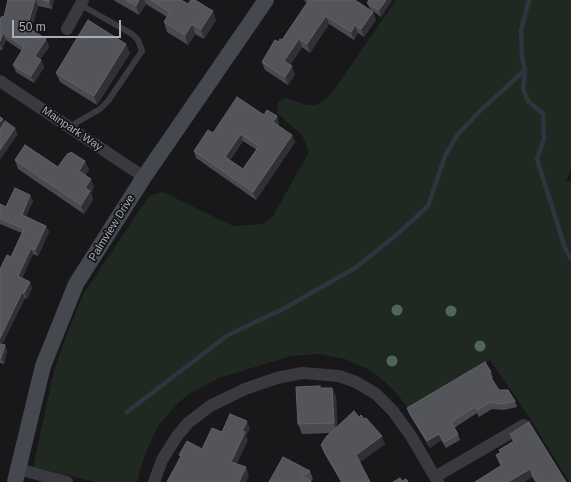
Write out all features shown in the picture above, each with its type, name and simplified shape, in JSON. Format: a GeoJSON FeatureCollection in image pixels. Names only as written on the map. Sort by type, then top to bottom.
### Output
{"type":"FeatureCollection","features":[{"type":"Feature","properties":{"kind":"street","name":"Palmview Drive"},"geometry":{"type":"LineString","coordinates":[[16,475],[43,366],[61,318],[76,284],[144,177],[266,0]]}},
{"type":"Feature","properties":{"kind":"street"},"geometry":{"type":"LineString","coordinates":[[67,28],[82,3]]}},
{"type":"Feature","properties":{"kind":"street","name":"Mainpark Way"},"geometry":{"type":"LineString","coordinates":[[0,81],[144,177]]}},
{"type":"Feature","properties":{"kind":"street"},"geometry":{"type":"LineString","coordinates":[[154,482],[162,460],[177,436],[188,423],[210,406],[245,389],[277,378],[302,373],[339,376],[356,382],[376,394],[393,411],[411,436],[436,479],[524,425]]}},
{"type":"Feature","properties":{"kind":"street"},"geometry":{"type":"LineString","coordinates":[[16,475],[67,482]]}},
{"type":"Feature","properties":{"kind":"lane"},"geometry":{"type":"LineString","coordinates":[[69,127],[100,109],[108,101],[142,51],[138,40],[132,34],[82,3]]}},
{"type":"Feature","properties":{"kind":"shaded area"},"geometry":{"type":"Polygon","coordinates":[[[396,0],[571,0],[571,170],[566,181],[571,181],[571,482],[569,482],[528,415],[490,360],[408,408],[394,390],[372,371],[345,359],[318,354],[291,356],[219,378],[189,394],[178,403],[158,426],[145,454],[137,482],[96,482],[33,467],[54,371],[68,331],[84,293],[149,196],[163,192],[233,226],[262,224],[273,216],[309,152],[302,135],[277,113],[278,102],[286,98],[306,105],[316,105],[329,97],[396,0]]]}},
{"type":"Feature","properties":{"kind":"building"},"geometry":{"type":"Polygon","coordinates":[[[8,0],[35,0],[27,27],[46,39],[35,56],[41,60],[31,76],[13,65],[24,47],[3,33],[0,41],[0,18],[2,16],[4,17],[8,0]]]}},
{"type":"Feature","properties":{"kind":"building"},"geometry":{"type":"Polygon","coordinates":[[[126,0],[139,0],[136,6],[126,0]]]}},
{"type":"Feature","properties":{"kind":"building"},"geometry":{"type":"Polygon","coordinates":[[[151,0],[181,0],[188,4],[191,0],[195,0],[213,11],[201,29],[192,24],[185,35],[164,22],[170,12],[151,0]]]}},
{"type":"Feature","properties":{"kind":"building"},"geometry":{"type":"Polygon","coordinates":[[[309,0],[355,0],[373,12],[361,29],[355,25],[351,32],[326,16],[307,44],[299,39],[284,61],[292,66],[285,77],[262,62],[275,40],[278,42],[280,39],[282,40],[309,0]]]}},
{"type":"Feature","properties":{"kind":"building"},"geometry":{"type":"Polygon","coordinates":[[[369,0],[386,0],[379,10],[367,3],[369,0]]]}},
{"type":"Feature","properties":{"kind":"building"},"geometry":{"type":"Polygon","coordinates":[[[88,20],[126,44],[94,96],[56,73],[88,20]]]}},
{"type":"Feature","properties":{"kind":"building"},"geometry":{"type":"Polygon","coordinates":[[[237,97],[264,115],[267,110],[277,116],[273,122],[292,135],[253,192],[194,151],[208,130],[213,133],[237,97]],[[241,134],[225,157],[243,169],[259,146],[241,134]]]}},
{"type":"Feature","properties":{"kind":"building"},"geometry":{"type":"Polygon","coordinates":[[[5,121],[15,128],[0,150],[0,130],[5,121]]]}},
{"type":"Feature","properties":{"kind":"building"},"geometry":{"type":"Polygon","coordinates":[[[25,145],[58,167],[68,153],[69,154],[71,152],[85,161],[79,171],[91,179],[85,188],[90,191],[81,205],[15,160],[25,145]]]}},
{"type":"Feature","properties":{"kind":"building"},"geometry":{"type":"Polygon","coordinates":[[[15,188],[30,195],[22,215],[46,226],[35,250],[31,248],[18,276],[30,282],[24,293],[22,292],[0,338],[0,269],[7,255],[11,257],[24,229],[0,218],[0,204],[6,207],[15,188]]]}},
{"type":"Feature","properties":{"kind":"building"},"geometry":{"type":"Polygon","coordinates":[[[0,344],[5,345],[1,358],[0,358],[0,344]]]}},
{"type":"Feature","properties":{"kind":"building"},"geometry":{"type":"Polygon","coordinates":[[[485,362],[491,372],[488,373],[499,390],[508,390],[515,401],[502,404],[490,402],[477,410],[475,407],[451,422],[458,434],[444,442],[439,434],[427,441],[407,408],[485,362]]]}},
{"type":"Feature","properties":{"kind":"building"},"geometry":{"type":"Polygon","coordinates":[[[320,386],[320,388],[332,388],[334,423],[298,424],[296,387],[320,386]]]}},
{"type":"Feature","properties":{"kind":"building"},"geometry":{"type":"Polygon","coordinates":[[[354,411],[359,417],[361,415],[364,419],[366,418],[382,436],[356,455],[370,482],[342,482],[321,445],[326,437],[354,411]]]}},
{"type":"Feature","properties":{"kind":"building"},"geometry":{"type":"Polygon","coordinates":[[[230,414],[247,421],[242,431],[245,432],[231,462],[246,467],[239,482],[167,482],[187,441],[202,449],[212,428],[222,432],[230,414]]]}},
{"type":"Feature","properties":{"kind":"building"},"geometry":{"type":"Polygon","coordinates":[[[529,422],[566,482],[537,482],[530,469],[508,482],[475,482],[502,465],[496,455],[501,452],[499,450],[514,441],[510,434],[529,422]]]}},
{"type":"Feature","properties":{"kind":"building"},"geometry":{"type":"Polygon","coordinates":[[[283,457],[310,471],[302,476],[311,481],[269,482],[283,457]]]}},
{"type":"Feature","properties":{"kind":"building"},"geometry":{"type":"Polygon","coordinates":[[[400,478],[402,481],[406,479],[408,482],[393,482],[400,478]]]}},
{"type":"Feature","properties":{"kind":"waterway"},"geometry":{"type":"LineString","coordinates":[[529,0],[521,30],[522,57],[525,70],[523,89],[528,101],[543,114],[544,139],[537,159],[565,248],[571,259]]}},
{"type":"Feature","properties":{"kind":"waterway"},"geometry":{"type":"LineString","coordinates":[[127,412],[228,335],[283,309],[355,268],[394,237],[428,206],[445,156],[458,134],[480,111],[525,70]]}}]}
